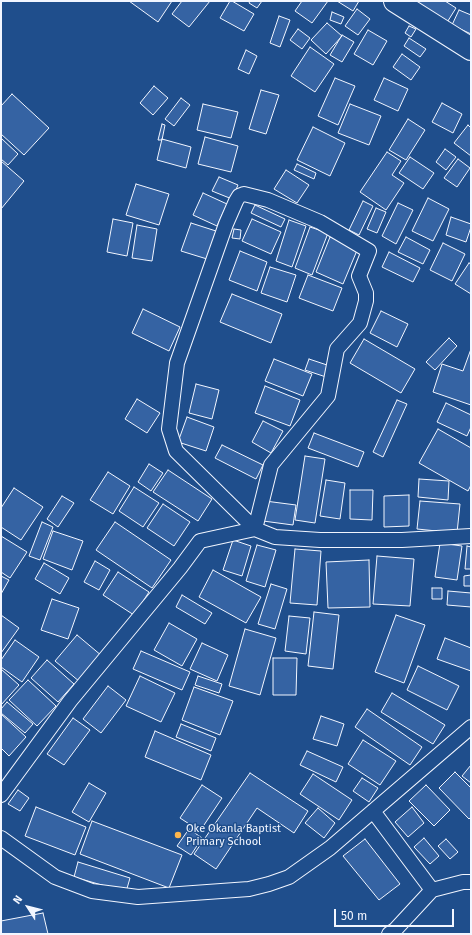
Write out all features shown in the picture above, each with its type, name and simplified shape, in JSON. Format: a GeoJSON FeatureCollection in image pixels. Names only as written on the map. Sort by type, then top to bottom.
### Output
{"type":"FeatureCollection","features":[{"type":"Feature","properties":{"kind":"main road"},"geometry":{"type":"LineString","coordinates":[[394,1],[471,49]]}},
{"type":"Feature","properties":{"kind":"street"},"geometry":{"type":"LineString","coordinates":[[255,529],[271,465],[328,396],[337,349],[360,323],[366,301],[366,293],[359,276],[369,251],[320,222],[268,200],[244,194],[239,196],[226,224],[177,363],[168,429],[176,451],[255,529],[275,537],[320,540],[402,540],[471,536]]}},
{"type":"Feature","properties":{"kind":"street"},"geometry":{"type":"LineString","coordinates":[[1,795],[70,701],[180,568],[200,541],[255,529]]}},
{"type":"Feature","properties":{"kind":"street"},"geometry":{"type":"LineString","coordinates":[[1,838],[54,877],[92,891],[138,897],[249,889],[289,877],[330,848],[471,727]]}},
{"type":"Feature","properties":{"kind":"street"},"geometry":{"type":"LineString","coordinates":[[373,811],[432,890]]}},
{"type":"Feature","properties":{"kind":"street"},"geometry":{"type":"LineString","coordinates":[[389,934],[395,930],[432,890],[463,882],[471,882]]}},
{"type":"Feature","properties":{"kind":"building"},"geometry":{"type":"Polygon","coordinates":[[[129,1],[172,1],[158,22],[129,1]]]}},
{"type":"Feature","properties":{"kind":"building"},"geometry":{"type":"Polygon","coordinates":[[[182,1],[210,1],[189,27],[172,14],[182,1]]]}},
{"type":"Feature","properties":{"kind":"building"},"geometry":{"type":"Polygon","coordinates":[[[230,1],[254,14],[244,31],[220,18],[230,1]]]}},
{"type":"Feature","properties":{"kind":"building"},"geometry":{"type":"Polygon","coordinates":[[[250,1],[262,1],[257,8],[249,3],[250,1]]]}},
{"type":"Feature","properties":{"kind":"building"},"geometry":{"type":"Polygon","coordinates":[[[302,1],[328,1],[312,23],[295,11],[302,1]]]}},
{"type":"Feature","properties":{"kind":"building"},"geometry":{"type":"Polygon","coordinates":[[[337,1],[359,1],[353,11],[337,1]]]}},
{"type":"Feature","properties":{"kind":"building"},"geometry":{"type":"Polygon","coordinates":[[[408,1],[445,1],[456,8],[446,24],[408,1]]]}},
{"type":"Feature","properties":{"kind":"building"},"geometry":{"type":"Polygon","coordinates":[[[357,9],[370,19],[358,35],[345,26],[357,9]]]}},
{"type":"Feature","properties":{"kind":"building"},"geometry":{"type":"Polygon","coordinates":[[[459,10],[471,15],[471,34],[452,25],[459,10]]]}},
{"type":"Feature","properties":{"kind":"building"},"geometry":{"type":"Polygon","coordinates":[[[332,12],[344,17],[341,24],[330,20],[332,12]]]}},
{"type":"Feature","properties":{"kind":"building"},"geometry":{"type":"Polygon","coordinates":[[[279,16],[290,20],[280,47],[270,43],[279,16]]]}},
{"type":"Feature","properties":{"kind":"building"},"geometry":{"type":"Polygon","coordinates":[[[327,23],[342,36],[326,54],[311,40],[327,23]]]}},
{"type":"Feature","properties":{"kind":"building"},"geometry":{"type":"Polygon","coordinates":[[[409,26],[416,29],[411,37],[405,33],[409,26]]]}},
{"type":"Feature","properties":{"kind":"building"},"geometry":{"type":"Polygon","coordinates":[[[298,29],[310,38],[302,49],[290,40],[298,29]]]}},
{"type":"Feature","properties":{"kind":"building"},"geometry":{"type":"Polygon","coordinates":[[[368,30],[387,41],[373,65],[354,54],[368,30]]]}},
{"type":"Feature","properties":{"kind":"building"},"geometry":{"type":"Polygon","coordinates":[[[342,35],[354,42],[342,62],[330,55],[342,35]]]}},
{"type":"Feature","properties":{"kind":"building"},"geometry":{"type":"Polygon","coordinates":[[[409,38],[426,49],[420,57],[404,46],[409,38]]]}},
{"type":"Feature","properties":{"kind":"building"},"geometry":{"type":"Polygon","coordinates":[[[310,47],[334,64],[315,92],[291,76],[310,47]]]}},
{"type":"Feature","properties":{"kind":"building"},"geometry":{"type":"Polygon","coordinates":[[[246,50],[257,56],[249,74],[238,69],[246,50]]]}},
{"type":"Feature","properties":{"kind":"building"},"geometry":{"type":"Polygon","coordinates":[[[402,54],[420,67],[411,80],[393,67],[402,54]]]}},
{"type":"Feature","properties":{"kind":"building"},"geometry":{"type":"Polygon","coordinates":[[[335,78],[355,86],[338,125],[318,116],[335,78]]]}},
{"type":"Feature","properties":{"kind":"building"},"geometry":{"type":"Polygon","coordinates":[[[384,78],[408,89],[398,111],[374,100],[384,78]]]}},
{"type":"Feature","properties":{"kind":"building"},"geometry":{"type":"Polygon","coordinates":[[[154,86],[168,98],[153,115],[140,103],[154,86]]]}},
{"type":"Feature","properties":{"kind":"building"},"geometry":{"type":"Polygon","coordinates":[[[261,90],[279,95],[266,134],[249,129],[261,90]]]}},
{"type":"Feature","properties":{"kind":"building"},"geometry":{"type":"Polygon","coordinates":[[[12,94],[49,128],[24,155],[1,134],[1,106],[12,94]]]}},
{"type":"Feature","properties":{"kind":"building"},"geometry":{"type":"Polygon","coordinates":[[[181,98],[190,105],[174,126],[165,119],[181,98]]]}},
{"type":"Feature","properties":{"kind":"building"},"geometry":{"type":"Polygon","coordinates":[[[442,103],[462,114],[453,133],[432,122],[442,103]]]}},
{"type":"Feature","properties":{"kind":"building"},"geometry":{"type":"Polygon","coordinates":[[[203,104],[238,112],[231,138],[197,130],[203,104]]]}},
{"type":"Feature","properties":{"kind":"building"},"geometry":{"type":"Polygon","coordinates":[[[350,104],[381,116],[369,145],[338,133],[350,104]]]}},
{"type":"Feature","properties":{"kind":"building"},"geometry":{"type":"Polygon","coordinates":[[[408,119],[425,130],[406,160],[389,150],[408,119]]]}},
{"type":"Feature","properties":{"kind":"building"},"geometry":{"type":"Polygon","coordinates":[[[162,124],[165,125],[162,140],[158,140],[162,124]]]}},
{"type":"Feature","properties":{"kind":"building"},"geometry":{"type":"Polygon","coordinates":[[[468,125],[471,128],[471,156],[454,143],[468,125]]]}},
{"type":"Feature","properties":{"kind":"building"},"geometry":{"type":"Polygon","coordinates":[[[313,127],[345,143],[330,176],[297,160],[313,127]]]}},
{"type":"Feature","properties":{"kind":"building"},"geometry":{"type":"Polygon","coordinates":[[[205,137],[238,146],[231,172],[198,164],[205,137]]]}},
{"type":"Feature","properties":{"kind":"building"},"geometry":{"type":"Polygon","coordinates":[[[1,138],[18,154],[8,165],[1,159],[1,138]]]}},
{"type":"Feature","properties":{"kind":"building"},"geometry":{"type":"Polygon","coordinates":[[[162,139],[191,147],[186,168],[157,160],[162,139]]]}},
{"type":"Feature","properties":{"kind":"building"},"geometry":{"type":"Polygon","coordinates":[[[445,149],[456,157],[446,170],[436,162],[445,149]]]}},
{"type":"Feature","properties":{"kind":"building"},"geometry":{"type":"Polygon","coordinates":[[[387,152],[401,161],[392,175],[404,183],[386,210],[360,192],[387,152]]]}},
{"type":"Feature","properties":{"kind":"building"},"geometry":{"type":"Polygon","coordinates":[[[410,157],[434,173],[423,189],[399,173],[410,157]]]}},
{"type":"Feature","properties":{"kind":"building"},"geometry":{"type":"Polygon","coordinates":[[[458,159],[470,168],[457,187],[444,178],[458,159]]]}},
{"type":"Feature","properties":{"kind":"building"},"geometry":{"type":"Polygon","coordinates":[[[1,161],[24,181],[1,209],[1,161]]]}},
{"type":"Feature","properties":{"kind":"building"},"geometry":{"type":"Polygon","coordinates":[[[297,164],[316,173],[314,179],[294,170],[297,164]]]}},
{"type":"Feature","properties":{"kind":"building"},"geometry":{"type":"Polygon","coordinates":[[[286,170],[309,185],[297,203],[274,189],[286,170]]]}},
{"type":"Feature","properties":{"kind":"building"},"geometry":{"type":"Polygon","coordinates":[[[219,177],[238,185],[232,199],[212,191],[219,177]]]}},
{"type":"Feature","properties":{"kind":"building"},"geometry":{"type":"Polygon","coordinates":[[[136,184],[169,194],[159,225],[126,215],[136,184]]]}},
{"type":"Feature","properties":{"kind":"building"},"geometry":{"type":"Polygon","coordinates":[[[203,193],[227,204],[217,226],[193,215],[203,193]]]}},
{"type":"Feature","properties":{"kind":"building"},"geometry":{"type":"Polygon","coordinates":[[[428,198],[449,209],[433,241],[412,231],[428,198]]]}},
{"type":"Feature","properties":{"kind":"building"},"geometry":{"type":"Polygon","coordinates":[[[363,201],[373,206],[359,235],[349,230],[363,201]]]}},
{"type":"Feature","properties":{"kind":"building"},"geometry":{"type":"Polygon","coordinates":[[[398,203],[413,210],[396,244],[382,236],[398,203]]]}},
{"type":"Feature","properties":{"kind":"building"},"geometry":{"type":"Polygon","coordinates":[[[255,205],[285,219],[281,227],[251,213],[255,205]]]}},
{"type":"Feature","properties":{"kind":"building"},"geometry":{"type":"Polygon","coordinates":[[[376,208],[386,212],[377,233],[367,229],[376,208]]]}},
{"type":"Feature","properties":{"kind":"building"},"geometry":{"type":"Polygon","coordinates":[[[451,217],[471,224],[466,242],[446,235],[451,217]]]}},
{"type":"Feature","properties":{"kind":"building"},"geometry":{"type":"Polygon","coordinates":[[[113,219],[133,223],[127,256],[107,252],[113,219]]]}},
{"type":"Feature","properties":{"kind":"building"},"geometry":{"type":"Polygon","coordinates":[[[252,219],[281,232],[271,254],[242,241],[252,219]]]}},
{"type":"Feature","properties":{"kind":"building"},"geometry":{"type":"Polygon","coordinates":[[[289,220],[306,226],[292,267],[276,261],[289,220]]]}},
{"type":"Feature","properties":{"kind":"building"},"geometry":{"type":"Polygon","coordinates":[[[191,223],[216,231],[207,259],[181,251],[191,223]]]}},
{"type":"Feature","properties":{"kind":"building"},"geometry":{"type":"Polygon","coordinates":[[[137,225],[157,229],[152,261],[132,258],[137,225]]]}},
{"type":"Feature","properties":{"kind":"building"},"geometry":{"type":"Polygon","coordinates":[[[310,227],[328,233],[312,275],[295,268],[310,227]]]}},
{"type":"Feature","properties":{"kind":"building"},"geometry":{"type":"Polygon","coordinates":[[[234,229],[241,230],[240,239],[232,238],[234,229]]]}},
{"type":"Feature","properties":{"kind":"building"},"geometry":{"type":"Polygon","coordinates":[[[330,237],[358,248],[343,284],[316,272],[330,237]]]}},
{"type":"Feature","properties":{"kind":"building"},"geometry":{"type":"Polygon","coordinates":[[[406,237],[430,250],[423,264],[398,252],[406,237]]]}},
{"type":"Feature","properties":{"kind":"building"},"geometry":{"type":"Polygon","coordinates":[[[443,243],[465,254],[452,281],[430,270],[443,243]]]}},
{"type":"Feature","properties":{"kind":"building"},"geometry":{"type":"Polygon","coordinates":[[[240,251],[267,262],[257,291],[229,280],[240,251]]]}},
{"type":"Feature","properties":{"kind":"building"},"geometry":{"type":"Polygon","coordinates":[[[389,252],[420,268],[413,282],[382,267],[389,252]]]}},
{"type":"Feature","properties":{"kind":"building"},"geometry":{"type":"Polygon","coordinates":[[[469,263],[471,264],[471,294],[455,284],[469,263]]]}},
{"type":"Feature","properties":{"kind":"building"},"geometry":{"type":"Polygon","coordinates":[[[270,267],[296,275],[287,302],[261,293],[270,267]]]}},
{"type":"Feature","properties":{"kind":"building"},"geometry":{"type":"Polygon","coordinates":[[[308,275],[342,288],[333,311],[299,298],[308,275]]]}},
{"type":"Feature","properties":{"kind":"building"},"geometry":{"type":"Polygon","coordinates":[[[232,294],[282,314],[271,343],[220,322],[232,294]]]}},
{"type":"Feature","properties":{"kind":"building"},"geometry":{"type":"Polygon","coordinates":[[[143,309],[180,327],[169,351],[132,333],[143,309]]]}},
{"type":"Feature","properties":{"kind":"building"},"geometry":{"type":"Polygon","coordinates":[[[381,311],[408,324],[397,347],[370,333],[381,311]]]}},
{"type":"Feature","properties":{"kind":"building"},"geometry":{"type":"Polygon","coordinates":[[[449,338],[457,346],[435,370],[426,362],[449,338]]]}},
{"type":"Feature","properties":{"kind":"building"},"geometry":{"type":"Polygon","coordinates":[[[364,339],[415,369],[401,393],[350,363],[364,339]]]}},
{"type":"Feature","properties":{"kind":"building"},"geometry":{"type":"Polygon","coordinates":[[[471,349],[471,405],[433,392],[442,364],[463,371],[471,349]]]}},
{"type":"Feature","properties":{"kind":"building"},"geometry":{"type":"Polygon","coordinates":[[[274,359],[312,374],[303,396],[265,381],[274,359]]]}},
{"type":"Feature","properties":{"kind":"building"},"geometry":{"type":"Polygon","coordinates":[[[309,359],[330,366],[326,377],[305,370],[309,359]]]}},
{"type":"Feature","properties":{"kind":"building"},"geometry":{"type":"Polygon","coordinates":[[[196,384],[219,390],[212,419],[189,413],[196,384]]]}},
{"type":"Feature","properties":{"kind":"building"},"geometry":{"type":"Polygon","coordinates":[[[265,386],[300,400],[290,426],[255,413],[265,386]]]}},
{"type":"Feature","properties":{"kind":"building"},"geometry":{"type":"Polygon","coordinates":[[[137,399],[160,413],[147,433],[125,419],[137,399]]]}},
{"type":"Feature","properties":{"kind":"building"},"geometry":{"type":"Polygon","coordinates":[[[397,400],[407,404],[383,457],[373,452],[397,400]]]}},
{"type":"Feature","properties":{"kind":"building"},"geometry":{"type":"Polygon","coordinates":[[[446,403],[471,415],[471,427],[467,436],[437,422],[446,403]]]}},
{"type":"Feature","properties":{"kind":"building"},"geometry":{"type":"Polygon","coordinates":[[[187,417],[214,427],[206,451],[178,442],[187,417]]]}},
{"type":"Feature","properties":{"kind":"building"},"geometry":{"type":"Polygon","coordinates":[[[263,421],[283,431],[271,453],[252,442],[263,421]]]}},
{"type":"Feature","properties":{"kind":"building"},"geometry":{"type":"Polygon","coordinates":[[[438,429],[471,448],[471,485],[468,491],[419,463],[438,429]]]}},
{"type":"Feature","properties":{"kind":"building"},"geometry":{"type":"Polygon","coordinates":[[[314,433],[364,452],[358,467],[308,448],[314,433]]]}},
{"type":"Feature","properties":{"kind":"building"},"geometry":{"type":"Polygon","coordinates":[[[222,445],[263,465],[256,479],[215,458],[222,445]]]}},
{"type":"Feature","properties":{"kind":"building"},"geometry":{"type":"Polygon","coordinates":[[[305,456],[325,459],[315,523],[295,520],[305,456]]]}},
{"type":"Feature","properties":{"kind":"building"},"geometry":{"type":"Polygon","coordinates":[[[149,464],[163,473],[151,491],[138,482],[149,464]]]}},
{"type":"Feature","properties":{"kind":"building"},"geometry":{"type":"Polygon","coordinates":[[[168,470],[212,499],[198,521],[153,492],[168,470]]]}},
{"type":"Feature","properties":{"kind":"building"},"geometry":{"type":"Polygon","coordinates":[[[108,472],[130,486],[113,514],[90,500],[108,472]]]}},
{"type":"Feature","properties":{"kind":"building"},"geometry":{"type":"Polygon","coordinates":[[[419,479],[449,481],[448,500],[418,497],[419,479]]]}},
{"type":"Feature","properties":{"kind":"building"},"geometry":{"type":"Polygon","coordinates":[[[326,480],[345,483],[340,519],[320,516],[326,480]]]}},
{"type":"Feature","properties":{"kind":"building"},"geometry":{"type":"Polygon","coordinates":[[[134,487],[159,503],[143,527],[119,511],[134,487]]]}},
{"type":"Feature","properties":{"kind":"building"},"geometry":{"type":"Polygon","coordinates":[[[14,488],[43,507],[21,540],[1,527],[1,508],[14,488]]]}},
{"type":"Feature","properties":{"kind":"building"},"geometry":{"type":"Polygon","coordinates":[[[350,490],[373,490],[372,520],[350,519],[350,490]]]}},
{"type":"Feature","properties":{"kind":"building"},"geometry":{"type":"Polygon","coordinates":[[[409,495],[409,526],[384,527],[384,496],[409,495]]]}},
{"type":"Feature","properties":{"kind":"building"},"geometry":{"type":"Polygon","coordinates":[[[62,496],[74,503],[58,527],[47,519],[62,496]]]}},
{"type":"Feature","properties":{"kind":"building"},"geometry":{"type":"Polygon","coordinates":[[[265,501],[296,505],[293,525],[263,521],[265,501]]]}},
{"type":"Feature","properties":{"kind":"building"},"geometry":{"type":"Polygon","coordinates":[[[420,501],[460,504],[457,533],[417,529],[420,501]]]}},
{"type":"Feature","properties":{"kind":"building"},"geometry":{"type":"Polygon","coordinates":[[[163,504],[190,522],[174,546],[147,528],[163,504]]]}},
{"type":"Feature","properties":{"kind":"building"},"geometry":{"type":"Polygon","coordinates":[[[42,522],[53,527],[40,560],[29,556],[42,522]]]}},
{"type":"Feature","properties":{"kind":"building"},"geometry":{"type":"Polygon","coordinates":[[[115,522],[171,560],[152,588],[96,550],[115,522]]]}},
{"type":"Feature","properties":{"kind":"building"},"geometry":{"type":"Polygon","coordinates":[[[53,531],[83,541],[72,570],[43,559],[53,531]]]}},
{"type":"Feature","properties":{"kind":"building"},"geometry":{"type":"Polygon","coordinates":[[[1,536],[27,552],[10,578],[1,572],[1,536]]]}},
{"type":"Feature","properties":{"kind":"building"},"geometry":{"type":"Polygon","coordinates":[[[233,540],[251,546],[242,576],[223,570],[233,540]]]}},
{"type":"Feature","properties":{"kind":"building"},"geometry":{"type":"Polygon","coordinates":[[[440,543],[462,546],[457,580],[435,577],[440,543]]]}},
{"type":"Feature","properties":{"kind":"building"},"geometry":{"type":"Polygon","coordinates":[[[257,545],[276,550],[265,587],[246,581],[257,545]]]}},
{"type":"Feature","properties":{"kind":"building"},"geometry":{"type":"Polygon","coordinates":[[[467,546],[471,547],[471,569],[465,569],[467,546]]]}},
{"type":"Feature","properties":{"kind":"building"},"geometry":{"type":"Polygon","coordinates":[[[295,549],[321,551],[317,605],[290,603],[295,549]]]}},
{"type":"Feature","properties":{"kind":"building"},"geometry":{"type":"Polygon","coordinates":[[[377,556],[414,559],[410,606],[373,604],[377,556]]]}},
{"type":"Feature","properties":{"kind":"building"},"geometry":{"type":"Polygon","coordinates":[[[369,560],[370,607],[328,608],[326,562],[369,560]]]}},
{"type":"Feature","properties":{"kind":"building"},"geometry":{"type":"Polygon","coordinates":[[[95,561],[110,570],[99,590],[84,582],[95,561]]]}},
{"type":"Feature","properties":{"kind":"building"},"geometry":{"type":"Polygon","coordinates":[[[44,563],[69,578],[60,594],[35,579],[44,563]]]}},
{"type":"Feature","properties":{"kind":"building"},"geometry":{"type":"Polygon","coordinates":[[[213,570],[261,597],[246,623],[199,597],[213,570]]]}},
{"type":"Feature","properties":{"kind":"building"},"geometry":{"type":"Polygon","coordinates":[[[118,572],[149,592],[134,615],[103,595],[118,572]]]}},
{"type":"Feature","properties":{"kind":"building"},"geometry":{"type":"Polygon","coordinates":[[[471,575],[471,586],[464,586],[464,576],[471,575]]]}},
{"type":"Feature","properties":{"kind":"building"},"geometry":{"type":"Polygon","coordinates":[[[1,576],[9,580],[1,594],[1,576]]]}},
{"type":"Feature","properties":{"kind":"building"},"geometry":{"type":"Polygon","coordinates":[[[271,584],[287,589],[275,629],[258,624],[271,584]]]}},
{"type":"Feature","properties":{"kind":"building"},"geometry":{"type":"Polygon","coordinates":[[[432,588],[442,588],[442,599],[432,599],[432,588]]]}},
{"type":"Feature","properties":{"kind":"building"},"geometry":{"type":"Polygon","coordinates":[[[448,591],[471,593],[471,607],[447,605],[448,591]]]}},
{"type":"Feature","properties":{"kind":"building"},"geometry":{"type":"Polygon","coordinates":[[[182,595],[212,613],[205,624],[176,607],[182,595]]]}},
{"type":"Feature","properties":{"kind":"building"},"geometry":{"type":"Polygon","coordinates":[[[52,599],[79,608],[68,639],[41,630],[52,599]]]}},
{"type":"Feature","properties":{"kind":"building"},"geometry":{"type":"Polygon","coordinates":[[[314,612],[339,615],[333,669],[308,666],[314,612]]]}},
{"type":"Feature","properties":{"kind":"building"},"geometry":{"type":"Polygon","coordinates":[[[1,615],[19,628],[1,653],[1,615]]]}},
{"type":"Feature","properties":{"kind":"building"},"geometry":{"type":"Polygon","coordinates":[[[396,615],[425,625],[404,683],[375,672],[396,615]]]}},
{"type":"Feature","properties":{"kind":"building"},"geometry":{"type":"Polygon","coordinates":[[[289,616],[310,618],[306,654],[285,651],[289,616]]]}},
{"type":"Feature","properties":{"kind":"building"},"geometry":{"type":"Polygon","coordinates":[[[169,623],[197,639],[182,666],[154,650],[169,623]]]}},
{"type":"Feature","properties":{"kind":"building"},"geometry":{"type":"Polygon","coordinates":[[[245,629],[276,638],[260,695],[229,686],[245,629]]]}},
{"type":"Feature","properties":{"kind":"building"},"geometry":{"type":"Polygon","coordinates":[[[77,635],[102,656],[80,682],[55,661],[77,635]]]}},
{"type":"Feature","properties":{"kind":"building"},"geometry":{"type":"Polygon","coordinates":[[[445,638],[471,648],[471,671],[437,659],[445,638]]]}},
{"type":"Feature","properties":{"kind":"building"},"geometry":{"type":"Polygon","coordinates":[[[15,640],[39,657],[22,682],[1,667],[1,660],[15,640]]]}},
{"type":"Feature","properties":{"kind":"building"},"geometry":{"type":"Polygon","coordinates":[[[202,643],[228,655],[217,681],[190,669],[202,643]]]}},
{"type":"Feature","properties":{"kind":"building"},"geometry":{"type":"Polygon","coordinates":[[[141,651],[190,672],[182,690],[133,669],[141,651]]]}},
{"type":"Feature","properties":{"kind":"building"},"geometry":{"type":"Polygon","coordinates":[[[273,658],[297,658],[296,695],[273,695],[273,658]]]}},
{"type":"Feature","properties":{"kind":"building"},"geometry":{"type":"Polygon","coordinates":[[[47,660],[74,684],[58,702],[31,678],[47,660]]]}},
{"type":"Feature","properties":{"kind":"building"},"geometry":{"type":"Polygon","coordinates":[[[418,666],[459,686],[447,710],[407,690],[418,666]]]}},
{"type":"Feature","properties":{"kind":"building"},"geometry":{"type":"Polygon","coordinates":[[[1,669],[19,685],[1,705],[1,669]]]}},
{"type":"Feature","properties":{"kind":"building"},"geometry":{"type":"Polygon","coordinates":[[[140,676],[175,693],[161,722],[126,706],[140,676]]]}},
{"type":"Feature","properties":{"kind":"building"},"geometry":{"type":"Polygon","coordinates":[[[198,676],[222,684],[219,693],[195,685],[198,676]]]}},
{"type":"Feature","properties":{"kind":"building"},"geometry":{"type":"Polygon","coordinates":[[[28,680],[56,706],[37,726],[9,700],[28,680]]]}},
{"type":"Feature","properties":{"kind":"building"},"geometry":{"type":"Polygon","coordinates":[[[108,686],[126,700],[101,733],[83,719],[108,686]]]}},
{"type":"Feature","properties":{"kind":"building"},"geometry":{"type":"Polygon","coordinates":[[[194,687],[233,701],[220,735],[182,720],[194,687]]]}},
{"type":"Feature","properties":{"kind":"building"},"geometry":{"type":"Polygon","coordinates":[[[392,693],[445,725],[433,744],[381,712],[392,693]]]}},
{"type":"Feature","properties":{"kind":"building"},"geometry":{"type":"Polygon","coordinates":[[[7,702],[33,724],[25,733],[1,713],[1,709],[7,702]]]}},
{"type":"Feature","properties":{"kind":"building"},"geometry":{"type":"Polygon","coordinates":[[[367,709],[422,747],[410,765],[355,727],[367,709]]]}},
{"type":"Feature","properties":{"kind":"building"},"geometry":{"type":"Polygon","coordinates":[[[1,714],[26,737],[9,756],[1,748],[1,714]]]}},
{"type":"Feature","properties":{"kind":"building"},"geometry":{"type":"Polygon","coordinates":[[[321,716],[344,724],[337,746],[313,739],[321,716]]]}},
{"type":"Feature","properties":{"kind":"building"},"geometry":{"type":"Polygon","coordinates":[[[73,718],[90,730],[64,765],[47,754],[73,718]]]}},
{"type":"Feature","properties":{"kind":"building"},"geometry":{"type":"Polygon","coordinates":[[[181,724],[216,738],[211,751],[176,737],[181,724]]]}},
{"type":"Feature","properties":{"kind":"building"},"geometry":{"type":"Polygon","coordinates":[[[155,731],[211,755],[201,780],[145,757],[155,731]]]}},
{"type":"Feature","properties":{"kind":"building"},"geometry":{"type":"Polygon","coordinates":[[[363,740],[396,761],[380,785],[348,764],[363,740]]]}},
{"type":"Feature","properties":{"kind":"building"},"geometry":{"type":"Polygon","coordinates":[[[307,751],[343,767],[336,782],[300,765],[307,751]]]}},
{"type":"Feature","properties":{"kind":"building"},"geometry":{"type":"Polygon","coordinates":[[[471,765],[471,783],[462,776],[471,765]]]}},
{"type":"Feature","properties":{"kind":"building"},"geometry":{"type":"Polygon","coordinates":[[[455,772],[471,788],[471,817],[469,819],[439,788],[455,772]]]}},
{"type":"Feature","properties":{"kind":"building"},"geometry":{"type":"Polygon","coordinates":[[[250,773],[308,811],[294,833],[257,808],[216,869],[194,854],[250,773]]]}},
{"type":"Feature","properties":{"kind":"building"},"geometry":{"type":"Polygon","coordinates":[[[313,774],[352,800],[339,820],[300,794],[313,774]]]}},
{"type":"Feature","properties":{"kind":"building"},"geometry":{"type":"Polygon","coordinates":[[[362,778],[378,788],[369,802],[353,791],[362,778]]]}},
{"type":"Feature","properties":{"kind":"building"},"geometry":{"type":"Polygon","coordinates":[[[89,783],[106,793],[89,822],[72,812],[89,783]]]}},
{"type":"Feature","properties":{"kind":"building"},"geometry":{"type":"Polygon","coordinates":[[[202,785],[222,798],[200,831],[180,818],[202,785]]]}},
{"type":"Feature","properties":{"kind":"building"},"geometry":{"type":"Polygon","coordinates":[[[426,785],[450,810],[434,826],[409,801],[426,785]]]}},
{"type":"Feature","properties":{"kind":"building"},"geometry":{"type":"Polygon","coordinates":[[[18,790],[29,798],[20,811],[8,804],[18,790]]]}},
{"type":"Feature","properties":{"kind":"building"},"geometry":{"type":"Polygon","coordinates":[[[36,807],[86,827],[75,855],[25,836],[36,807]]]}},
{"type":"Feature","properties":{"kind":"building"},"geometry":{"type":"Polygon","coordinates":[[[412,807],[424,823],[408,837],[395,822],[412,807]]]}},
{"type":"Feature","properties":{"kind":"building"},"geometry":{"type":"Polygon","coordinates":[[[318,808],[335,823],[324,838],[305,823],[318,808]]]}},
{"type":"Feature","properties":{"kind":"building"},"geometry":{"type":"Polygon","coordinates":[[[92,821],[182,855],[169,888],[80,854],[92,821]]]}},
{"type":"Feature","properties":{"kind":"building"},"geometry":{"type":"Polygon","coordinates":[[[189,829],[202,838],[191,855],[177,846],[189,829]]]}},
{"type":"Feature","properties":{"kind":"building"},"geometry":{"type":"Polygon","coordinates":[[[424,838],[439,856],[430,864],[414,847],[424,838]]]}},
{"type":"Feature","properties":{"kind":"building"},"geometry":{"type":"Polygon","coordinates":[[[365,839],[400,884],[379,900],[343,856],[365,839]]]}},
{"type":"Feature","properties":{"kind":"building"},"geometry":{"type":"Polygon","coordinates":[[[446,839],[458,852],[450,859],[438,846],[446,839]]]}},
{"type":"Feature","properties":{"kind":"building"},"geometry":{"type":"Polygon","coordinates":[[[78,862],[130,878],[126,892],[74,877],[78,862]]]}},
{"type":"Feature","properties":{"kind":"building"},"geometry":{"type":"Polygon","coordinates":[[[43,913],[48,934],[1,934],[1,921],[43,913]]]}},
{"type":"Feature","properties":{"kind":"place","name":"Oke Okanla Baptist Primary School"},"geometry":{"type":"Point","coordinates":[178,835]}}]}
